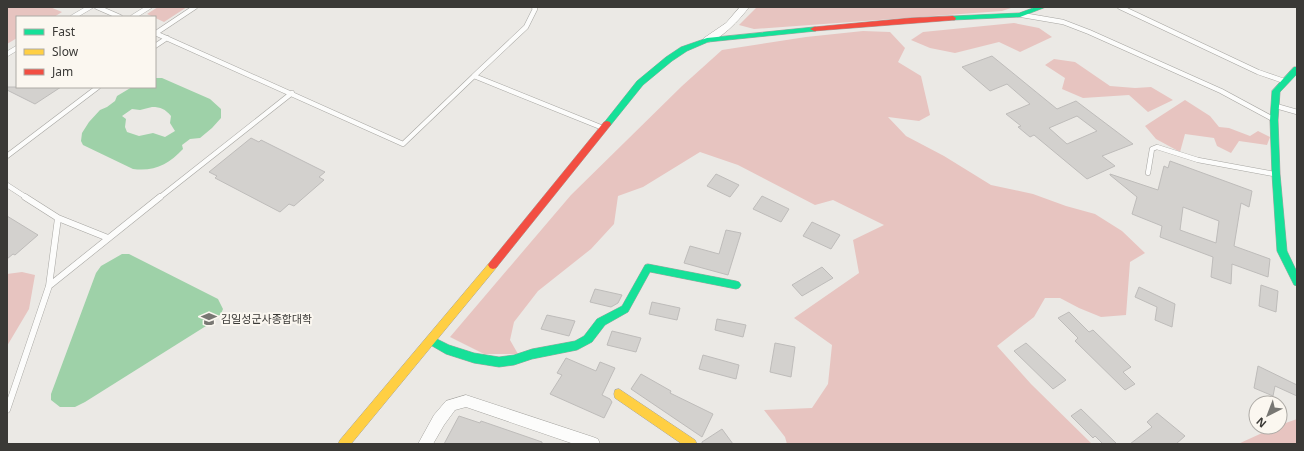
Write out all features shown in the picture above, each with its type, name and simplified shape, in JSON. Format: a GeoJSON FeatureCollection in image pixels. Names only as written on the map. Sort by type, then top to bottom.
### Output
{"type":"FeatureCollection","features":[{"type":"Feature","properties":{"kind":"main road"},"geometry":{"type":"LineString","coordinates":[[344,444],[510,245],[640,84],[669,59],[684,50],[708,40],[910,20],[1020,15],[1043,7]]}},
{"type":"Feature","properties":{"kind":"main road"},"geometry":{"type":"LineString","coordinates":[[1297,69],[1276,91],[1274,106],[1276,174],[1282,251],[1297,282]]}},
{"type":"Feature","properties":{"kind":"main road"},"geometry":{"type":"LineString","coordinates":[[431,340],[446,349],[474,358],[499,362],[514,360],[539,352],[576,345],[588,339],[601,322],[625,309],[648,268],[736,285]]}},
{"type":"Feature","properties":{"kind":"main road"},"geometry":{"type":"LineString","coordinates":[[619,394],[691,444]]}},
{"type":"Feature","properties":{"kind":"street"},"geometry":{"type":"LineString","coordinates":[[708,40],[729,25],[745,7]]}},
{"type":"Feature","properties":{"kind":"street"},"geometry":{"type":"LineString","coordinates":[[425,444],[439,420],[451,405],[466,401],[593,444]]}},
{"type":"Feature","properties":{"kind":"lane"},"geometry":{"type":"LineString","coordinates":[[75,16],[90,7]]}},
{"type":"Feature","properties":{"kind":"lane"},"geometry":{"type":"LineString","coordinates":[[97,7],[118,16]]}},
{"type":"Feature","properties":{"kind":"lane"},"geometry":{"type":"LineString","coordinates":[[135,16],[149,7]]}},
{"type":"Feature","properties":{"kind":"lane"},"geometry":{"type":"LineString","coordinates":[[156,32],[195,7]]}},
{"type":"Feature","properties":{"kind":"lane"},"geometry":{"type":"LineString","coordinates":[[156,33],[403,144],[526,27],[536,9],[534,7]]}},
{"type":"Feature","properties":{"kind":"lane"},"geometry":{"type":"LineString","coordinates":[[1120,7],[1258,72],[1284,81]]}},
{"type":"Feature","properties":{"kind":"lane"},"geometry":{"type":"LineString","coordinates":[[1020,15],[1063,22],[1090,32],[1221,91],[1274,120]]}},
{"type":"Feature","properties":{"kind":"lane"},"geometry":{"type":"LineString","coordinates":[[156,45],[167,38]]}},
{"type":"Feature","properties":{"kind":"lane"},"geometry":{"type":"LineString","coordinates":[[7,54],[16,49]]}},
{"type":"Feature","properties":{"kind":"lane"},"geometry":{"type":"LineString","coordinates":[[474,76],[603,128]]}},
{"type":"Feature","properties":{"kind":"lane"},"geometry":{"type":"LineString","coordinates":[[7,156],[97,88]]}},
{"type":"Feature","properties":{"kind":"lane"},"geometry":{"type":"LineString","coordinates":[[49,286],[292,94]]}},
{"type":"Feature","properties":{"kind":"lane"},"geometry":{"type":"LineString","coordinates":[[1274,106],[1297,112]]}},
{"type":"Feature","properties":{"kind":"lane"},"geometry":{"type":"LineString","coordinates":[[1148,173],[1152,149],[1156,147],[1198,160],[1276,174]]}},
{"type":"Feature","properties":{"kind":"lane"},"geometry":{"type":"LineString","coordinates":[[7,185],[58,218],[108,238]]}},
{"type":"Feature","properties":{"kind":"lane"},"geometry":{"type":"LineString","coordinates":[[7,410],[49,286],[58,218]]}},
{"type":"Feature","properties":{"kind":"shaded area"},"geometry":{"type":"Polygon","coordinates":[[[7,7],[50,7],[62,12],[56,16],[16,16],[16,39],[7,44],[7,7]]]}},
{"type":"Feature","properties":{"kind":"shaded area"},"geometry":{"type":"Polygon","coordinates":[[[158,7],[187,7],[164,22],[156,18],[156,16],[147,14],[158,7]]]}},
{"type":"Feature","properties":{"kind":"shaded area"},"geometry":{"type":"Polygon","coordinates":[[[757,7],[1014,7],[1002,11],[754,29],[739,25],[757,7]]]}},
{"type":"Feature","properties":{"kind":"shaded area"},"geometry":{"type":"Polygon","coordinates":[[[1014,23],[1039,28],[1052,37],[1020,52],[999,42],[955,53],[930,48],[911,40],[923,32],[1014,23]]]}},
{"type":"Feature","properties":{"kind":"shaded area"},"geometry":{"type":"Polygon","coordinates":[[[863,31],[890,32],[905,48],[898,62],[921,76],[930,115],[919,121],[888,117],[906,136],[944,156],[991,185],[1033,194],[1066,206],[1095,214],[1122,231],[1145,253],[1130,262],[1126,315],[1101,317],[1060,298],[1045,298],[1034,317],[997,346],[1031,384],[1092,444],[787,444],[785,437],[764,410],[812,408],[828,384],[832,345],[794,318],[859,273],[853,240],[884,225],[833,200],[815,205],[738,165],[700,152],[643,187],[618,196],[614,224],[591,249],[538,291],[514,322],[510,340],[518,354],[484,354],[450,337],[571,195],[682,86],[722,50],[806,37],[863,31]]]}},
{"type":"Feature","properties":{"kind":"shaded area"},"geometry":{"type":"Polygon","coordinates":[[[1054,59],[1075,62],[1110,86],[1135,88],[1151,87],[1173,100],[1148,112],[1129,95],[1083,98],[1062,89],[1065,78],[1045,65],[1054,59]]]}},
{"type":"Feature","properties":{"kind":"shaded area"},"geometry":{"type":"Polygon","coordinates":[[[156,78],[162,78],[210,99],[221,109],[221,118],[200,138],[190,139],[182,145],[183,149],[167,163],[154,168],[141,170],[133,169],[83,145],[81,141],[82,133],[89,122],[100,110],[115,101],[117,96],[130,88],[156,88],[156,78]],[[152,107],[140,110],[132,109],[122,116],[126,119],[125,127],[127,132],[139,136],[153,133],[165,137],[175,131],[170,123],[171,116],[160,108],[152,107]]]}},
{"type":"Feature","properties":{"kind":"shaded area"},"geometry":{"type":"Polygon","coordinates":[[[1185,100],[1210,116],[1219,127],[1229,128],[1250,136],[1258,131],[1270,137],[1267,145],[1239,141],[1231,153],[1217,146],[1214,138],[1185,134],[1180,152],[1156,139],[1145,126],[1185,100]]]}},
{"type":"Feature","properties":{"kind":"shaded area"},"geometry":{"type":"Polygon","coordinates":[[[122,254],[129,254],[218,299],[223,309],[221,314],[206,326],[85,402],[75,407],[60,407],[51,400],[51,394],[96,273],[101,266],[122,254]]]}},
{"type":"Feature","properties":{"kind":"shaded area"},"geometry":{"type":"Polygon","coordinates":[[[22,272],[35,275],[29,309],[7,346],[7,274],[22,272]]]}},
{"type":"Feature","properties":{"kind":"shaded area"},"geometry":{"type":"Polygon","coordinates":[[[1297,419],[1297,444],[1238,444],[1258,435],[1288,435],[1288,422],[1297,419]]]}},
{"type":"Feature","properties":{"kind":"building"},"geometry":{"type":"Polygon","coordinates":[[[992,56],[1057,109],[1076,101],[1133,144],[1102,156],[1115,166],[1087,179],[1034,135],[1030,137],[1018,127],[1021,126],[1006,114],[1030,104],[1007,84],[990,91],[962,67],[992,56]],[[1077,116],[1049,128],[1067,144],[1097,131],[1077,116]]]}},
{"type":"Feature","properties":{"kind":"building"},"geometry":{"type":"Polygon","coordinates":[[[7,87],[59,88],[35,104],[7,90],[7,87]]]}},
{"type":"Feature","properties":{"kind":"building"},"geometry":{"type":"Polygon","coordinates":[[[251,138],[259,142],[261,140],[325,172],[319,177],[324,180],[294,206],[289,204],[280,212],[215,178],[217,176],[209,172],[251,138]]]}},
{"type":"Feature","properties":{"kind":"building"},"geometry":{"type":"Polygon","coordinates":[[[1170,161],[1252,191],[1249,207],[1241,203],[1234,246],[1270,259],[1268,277],[1232,264],[1231,284],[1211,277],[1213,257],[1160,237],[1162,226],[1132,214],[1137,197],[1110,175],[1158,190],[1164,166],[1168,168],[1170,161]],[[1183,207],[1180,230],[1216,243],[1219,221],[1183,207]]]}},
{"type":"Feature","properties":{"kind":"building"},"geometry":{"type":"Polygon","coordinates":[[[716,174],[739,185],[730,197],[707,186],[716,174]]]}},
{"type":"Feature","properties":{"kind":"building"},"geometry":{"type":"Polygon","coordinates":[[[762,196],[789,209],[781,222],[753,209],[762,196]]]}},
{"type":"Feature","properties":{"kind":"building"},"geometry":{"type":"Polygon","coordinates":[[[7,216],[38,235],[15,255],[13,254],[7,259],[7,216]]]}},
{"type":"Feature","properties":{"kind":"building"},"geometry":{"type":"Polygon","coordinates":[[[812,222],[840,235],[831,249],[803,236],[812,222]]]}},
{"type":"Feature","properties":{"kind":"building"},"geometry":{"type":"Polygon","coordinates":[[[726,230],[741,233],[728,275],[684,263],[690,246],[719,254],[726,230]]]}},
{"type":"Feature","properties":{"kind":"building"},"geometry":{"type":"Polygon","coordinates":[[[822,267],[833,278],[802,296],[792,285],[822,267]]]}},
{"type":"Feature","properties":{"kind":"building"},"geometry":{"type":"Polygon","coordinates":[[[1261,285],[1278,291],[1276,312],[1259,306],[1261,285]]]}},
{"type":"Feature","properties":{"kind":"building"},"geometry":{"type":"Polygon","coordinates":[[[1139,287],[1175,304],[1172,327],[1155,320],[1157,307],[1135,297],[1139,287]]]}},
{"type":"Feature","properties":{"kind":"building"},"geometry":{"type":"Polygon","coordinates":[[[595,289],[622,295],[618,303],[611,307],[590,302],[595,289]]]}},
{"type":"Feature","properties":{"kind":"building"},"geometry":{"type":"Polygon","coordinates":[[[652,302],[680,308],[677,320],[649,314],[652,302]]]}},
{"type":"Feature","properties":{"kind":"building"},"geometry":{"type":"Polygon","coordinates":[[[1069,312],[1089,332],[1093,330],[1131,367],[1123,372],[1135,384],[1125,390],[1075,341],[1078,338],[1058,318],[1069,312]]]}},
{"type":"Feature","properties":{"kind":"building"},"geometry":{"type":"Polygon","coordinates":[[[547,315],[575,321],[569,336],[541,329],[547,315]]]}},
{"type":"Feature","properties":{"kind":"building"},"geometry":{"type":"Polygon","coordinates":[[[717,319],[746,325],[743,337],[715,330],[717,319]]]}},
{"type":"Feature","properties":{"kind":"building"},"geometry":{"type":"Polygon","coordinates":[[[612,331],[641,338],[636,352],[607,345],[612,331]]]}},
{"type":"Feature","properties":{"kind":"building"},"geometry":{"type":"Polygon","coordinates":[[[775,343],[795,347],[791,377],[770,372],[775,343]]]}},
{"type":"Feature","properties":{"kind":"building"},"geometry":{"type":"Polygon","coordinates":[[[1026,343],[1066,380],[1053,389],[1014,351],[1026,343]]]}},
{"type":"Feature","properties":{"kind":"building"},"geometry":{"type":"Polygon","coordinates":[[[703,355],[739,365],[736,379],[699,369],[703,355]]]}},
{"type":"Feature","properties":{"kind":"building"},"geometry":{"type":"Polygon","coordinates":[[[566,358],[596,371],[600,362],[615,368],[602,395],[610,399],[612,402],[604,418],[550,394],[562,375],[557,373],[566,358]]]}},
{"type":"Feature","properties":{"kind":"building"},"geometry":{"type":"Polygon","coordinates":[[[1258,366],[1297,385],[1297,396],[1275,386],[1273,395],[1254,388],[1258,366]]]}},
{"type":"Feature","properties":{"kind":"building"},"geometry":{"type":"Polygon","coordinates":[[[641,374],[671,391],[670,393],[713,414],[702,437],[631,389],[641,374]]]}},
{"type":"Feature","properties":{"kind":"building"},"geometry":{"type":"Polygon","coordinates":[[[1081,409],[1117,444],[1103,444],[1095,436],[1093,438],[1071,416],[1081,409]]]}},
{"type":"Feature","properties":{"kind":"building"},"geometry":{"type":"Polygon","coordinates":[[[1157,413],[1185,436],[1176,444],[1130,444],[1152,427],[1147,422],[1157,413]]]}},
{"type":"Feature","properties":{"kind":"building"},"geometry":{"type":"Polygon","coordinates":[[[459,416],[480,423],[481,421],[542,442],[542,444],[444,444],[459,416]]]}},
{"type":"Feature","properties":{"kind":"building"},"geometry":{"type":"Polygon","coordinates":[[[722,429],[733,444],[702,444],[702,442],[722,429]]]}},
{"type":"Feature","properties":{"kind":"traffic: fast"},"geometry":{"type":"LineString","coordinates":[[953,18],[1020,15],[1043,7]]}},
{"type":"Feature","properties":{"kind":"traffic: fast"},"geometry":{"type":"LineString","coordinates":[[607,124],[640,83],[669,59],[684,49],[707,40],[814,29]]}},
{"type":"Feature","properties":{"kind":"traffic: fast"},"geometry":{"type":"LineString","coordinates":[[1297,69],[1276,91],[1274,120],[1276,174],[1282,251],[1297,282]]}},
{"type":"Feature","properties":{"kind":"traffic: fast"},"geometry":{"type":"LineString","coordinates":[[431,340],[446,349],[474,358],[499,362],[514,360],[532,354],[577,345],[588,339],[601,322],[625,309],[648,268],[736,285]]}},
{"type":"Feature","properties":{"kind":"traffic: slow"},"geometry":{"type":"LineString","coordinates":[[344,444],[493,265]]}},
{"type":"Feature","properties":{"kind":"traffic: slow"},"geometry":{"type":"LineString","coordinates":[[619,394],[691,444]]}},
{"type":"Feature","properties":{"kind":"traffic: jam"},"geometry":{"type":"LineString","coordinates":[[814,29],[910,20],[953,18]]}},
{"type":"Feature","properties":{"kind":"traffic: jam"},"geometry":{"type":"LineString","coordinates":[[493,265],[607,124]]}},
{"type":"Feature","properties":{"kind":"place","name":"김일성군사종합대학"},"geometry":{"type":"Point","coordinates":[209,319]}}]}
